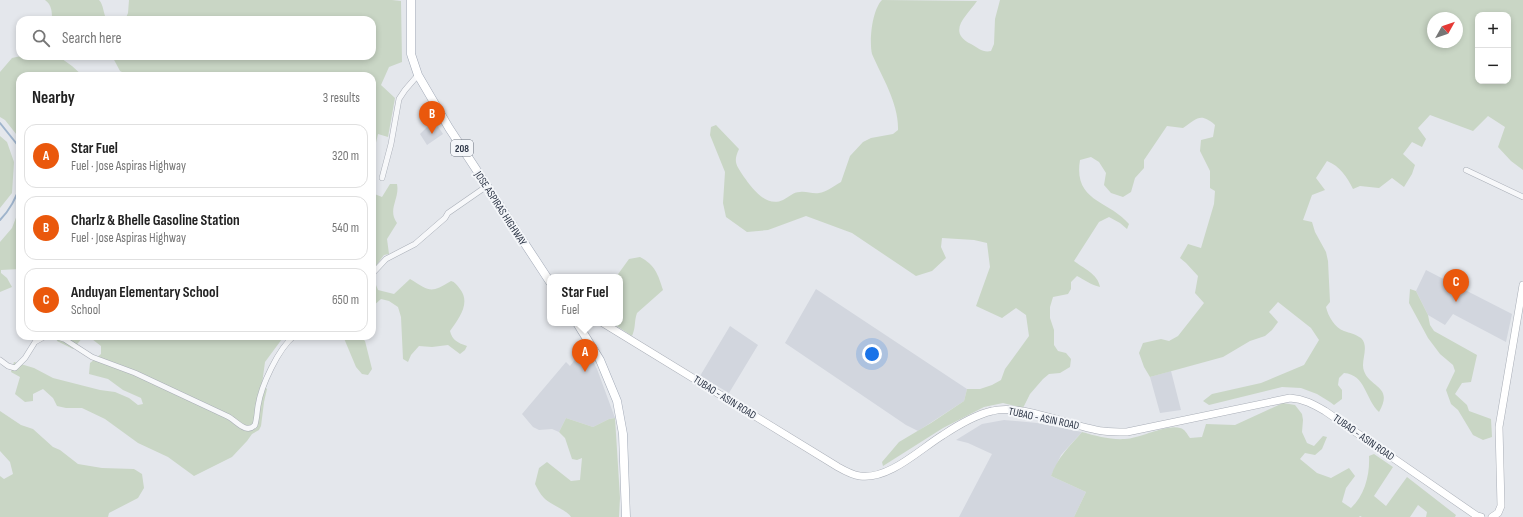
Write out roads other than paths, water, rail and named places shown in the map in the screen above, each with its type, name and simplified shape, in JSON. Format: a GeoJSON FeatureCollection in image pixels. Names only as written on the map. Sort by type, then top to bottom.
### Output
{"type":"FeatureCollection","features":[{"type":"Feature","properties":{"kind":"main road","name":"JOSE ASPIRAS HIGHWAY"},"geometry":{"type":"LineString","coordinates":[[411,0],[411,54],[418,75],[439,112],[547,277]]}},
{"type":"Feature","properties":{"kind":"main road"},"geometry":{"type":"LineString","coordinates":[[1496,516],[1500,506],[1499,427],[1515,324],[1523,285]]}},
{"type":"Feature","properties":{"kind":"main road"},"geometry":{"type":"LineString","coordinates":[[579,326],[600,360],[617,401],[623,434],[626,517]]}},
{"type":"Feature","properties":{"kind":"main road","name":"TUBAO - ASIN ROAD"},"geometry":{"type":"LineString","coordinates":[[608,326],[838,467],[854,475],[860,476],[882,474],[892,470],[944,434],[973,418],[993,410],[1013,409],[1103,431],[1127,432],[1290,398],[1302,399],[1325,411],[1477,516],[1481,517]]}},
{"type":"Feature","properties":{"kind":"street"},"geometry":{"type":"LineString","coordinates":[[382,178],[391,144],[399,99],[418,75]]}},
{"type":"Feature","properties":{"kind":"street"},"geometry":{"type":"LineString","coordinates":[[1466,170],[1523,196]]}},
{"type":"Feature","properties":{"kind":"street"},"geometry":{"type":"LineString","coordinates":[[376,270],[386,259],[415,244],[445,218],[448,213],[487,186]]}},
{"type":"Feature","properties":{"kind":"street"},"geometry":{"type":"LineString","coordinates":[[0,360],[8,366],[15,368],[39,340]]}},
{"type":"Feature","properties":{"kind":"street"},"geometry":{"type":"LineString","coordinates":[[64,340],[92,357],[135,373],[227,416],[240,426],[247,429],[251,428],[255,424],[258,406],[276,358],[290,340]]}},
{"type":"Feature","properties":{"kind":"waterway"},"geometry":{"type":"LineString","coordinates":[[0,123],[16,143]]}},
{"type":"Feature","properties":{"kind":"waterway"},"geometry":{"type":"LineString","coordinates":[[0,220],[16,196]]}},
{"type":"Feature","properties":{"kind":"place","name":"Charlz & Bhelle Gasoline Station"},"geometry":{"type":"Point","coordinates":[432,134]}},
{"type":"Feature","properties":{"kind":"place","name":"Anduyan Elementary School"},"geometry":{"type":"Point","coordinates":[1456,302]}},
{"type":"Feature","properties":{"kind":"place","name":"Star Fuel"},"geometry":{"type":"Point","coordinates":[585,372]}}]}
